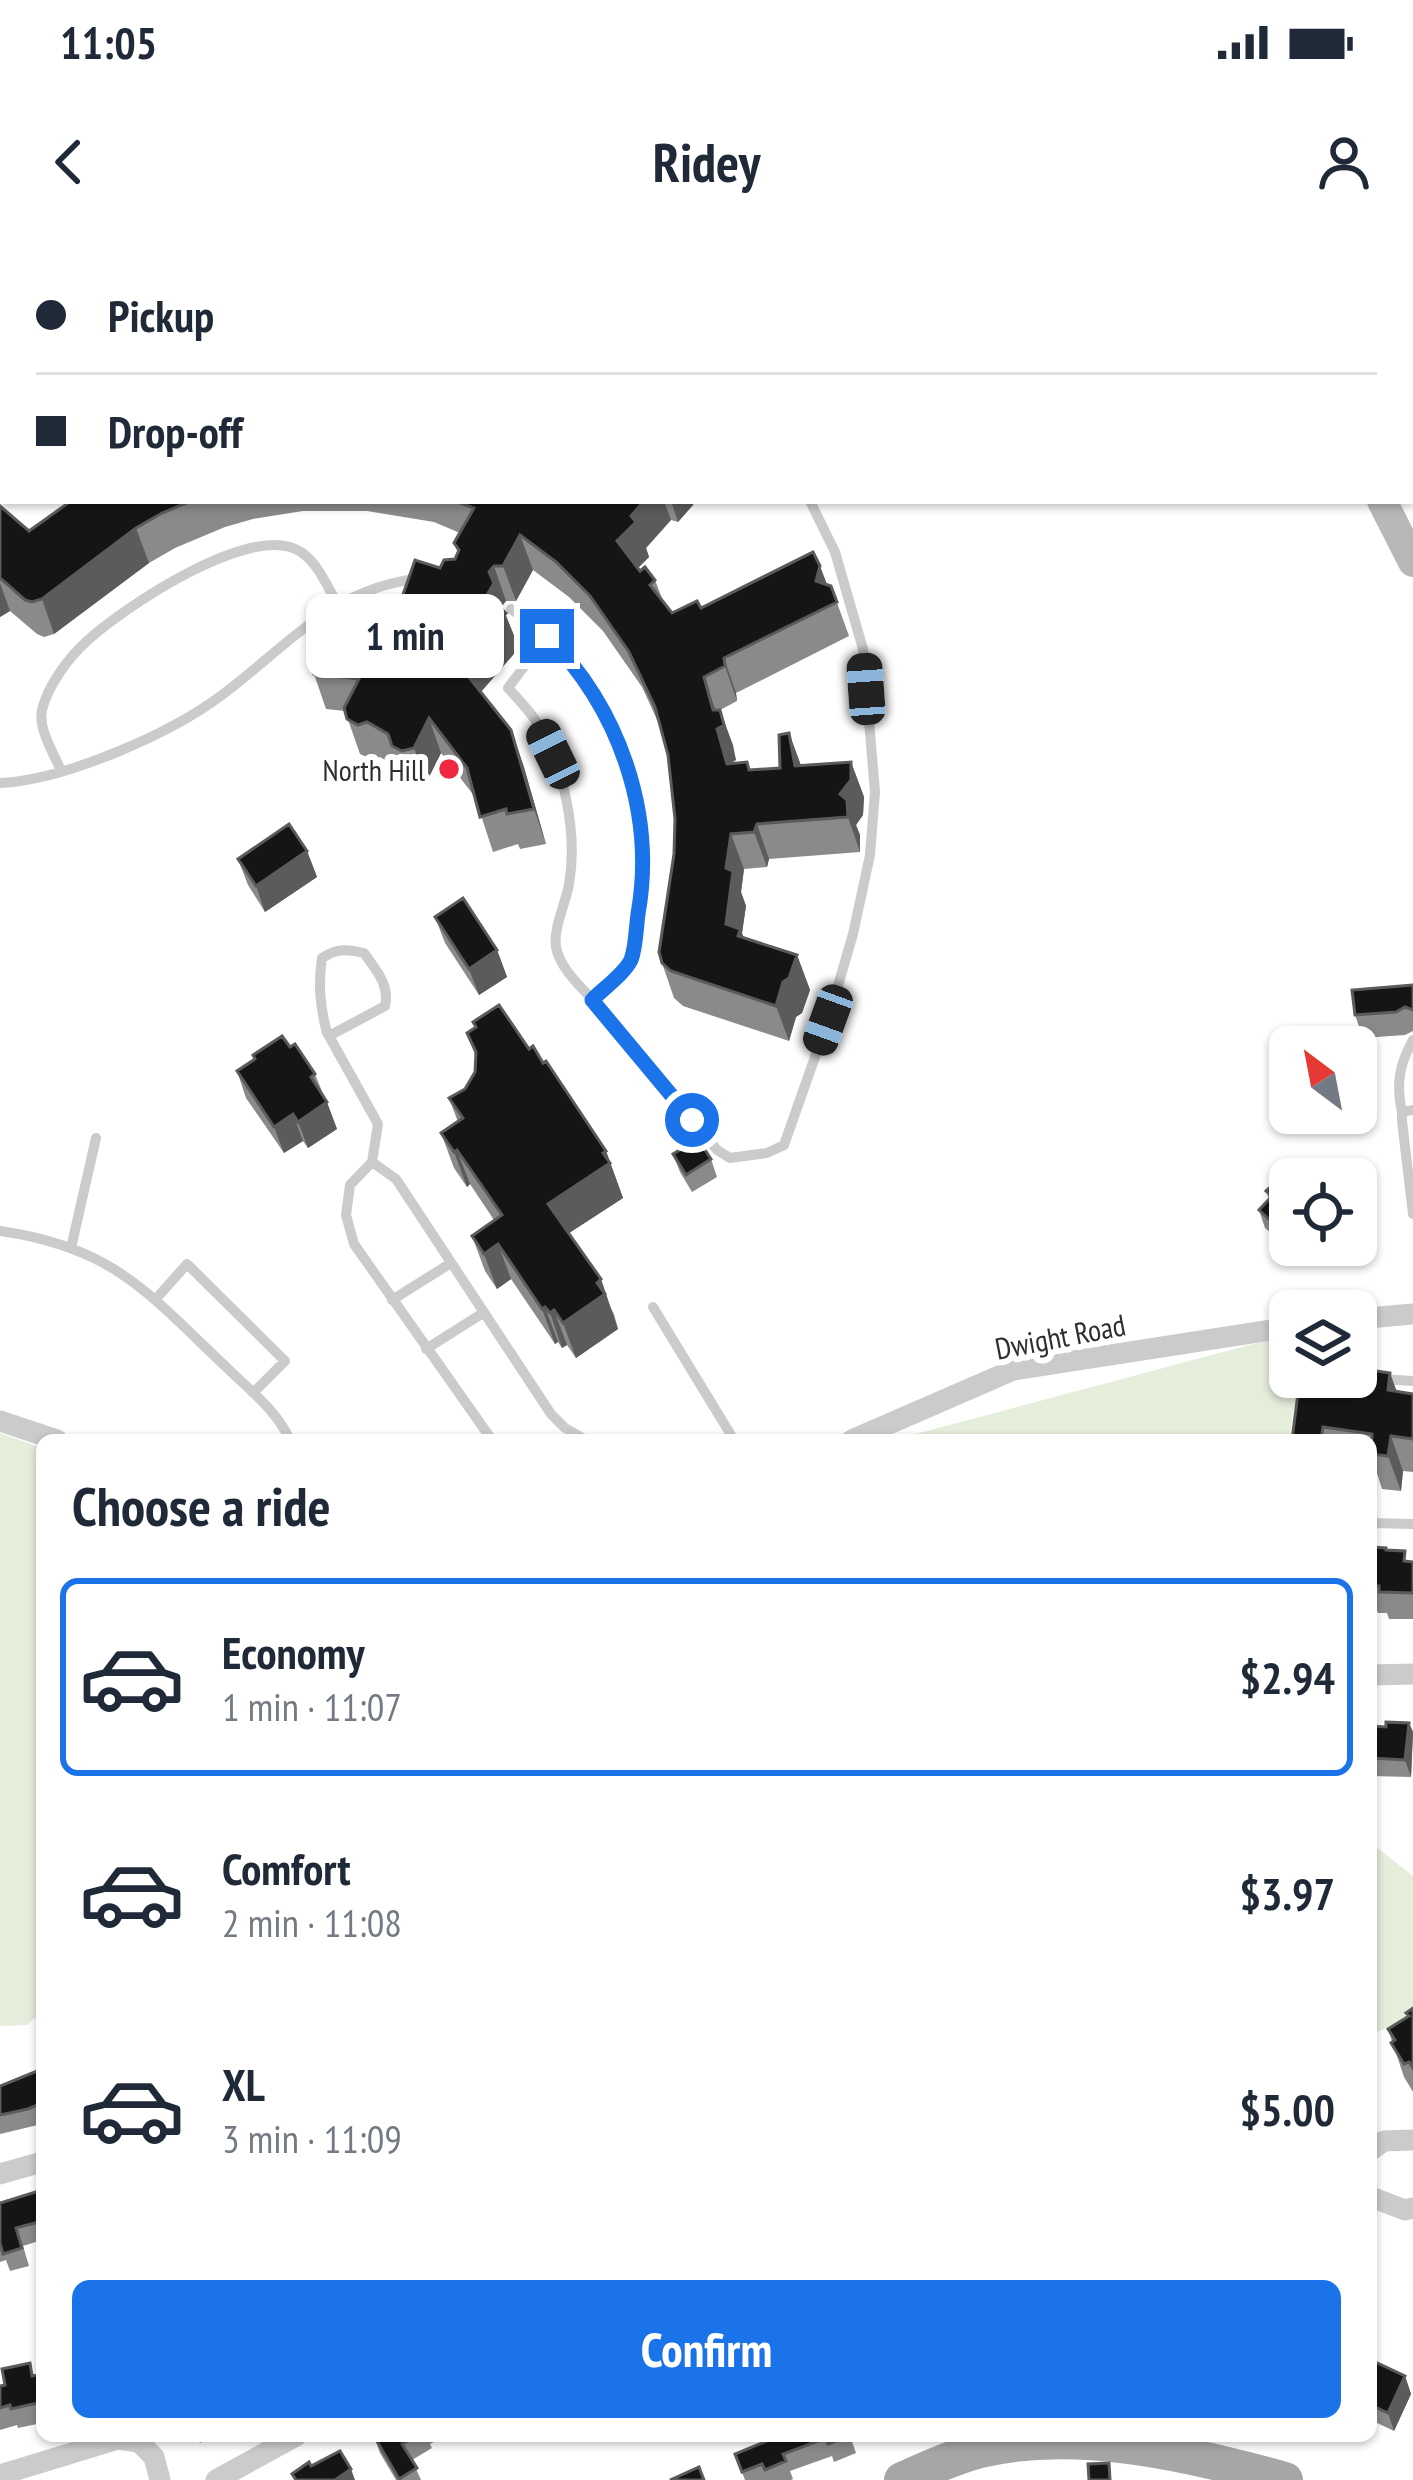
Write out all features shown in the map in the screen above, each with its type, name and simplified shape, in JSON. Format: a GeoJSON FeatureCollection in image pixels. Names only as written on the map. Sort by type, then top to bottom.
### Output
{"type":"FeatureCollection","features":[{"type":"Feature","properties":{"kind":"main road"},"geometry":{"type":"LineString","coordinates":[[1384,504],[1413,562]]}},
{"type":"Feature","properties":{"kind":"main road"},"geometry":{"type":"LineString","coordinates":[[902,2480],[955,2446],[1028,2442]]}},
{"type":"Feature","properties":{"kind":"main road"},"geometry":{"type":"LineString","coordinates":[[1078,2442],[1152,2451],[1285,2480]]}},
{"type":"Feature","properties":{"kind":"street"},"geometry":{"type":"LineString","coordinates":[[1377,1317],[1413,1314]]}},
{"type":"Feature","properties":{"kind":"street","name":"Dwight Road"},"geometry":{"type":"LineString","coordinates":[[866,1434],[1013,1370],[1269,1331]]}},
{"type":"Feature","properties":{"kind":"street"},"geometry":{"type":"LineString","coordinates":[[0,1421],[39,1434]]}},
{"type":"Feature","properties":{"kind":"street"},"geometry":{"type":"LineString","coordinates":[[1377,1675],[1413,1674]]}},
{"type":"Feature","properties":{"kind":"street"},"geometry":{"type":"LineString","coordinates":[[1377,2146],[1384,2141],[1413,2140]]}},
{"type":"Feature","properties":{"kind":"street"},"geometry":{"type":"LineString","coordinates":[[0,2174],[36,2164]]}},
{"type":"Feature","properties":{"kind":"street"},"geometry":{"type":"LineString","coordinates":[[1377,2199],[1406,2210],[1413,2207]]}},
{"type":"Feature","properties":{"kind":"street"},"geometry":{"type":"LineString","coordinates":[[0,2475],[108,2442]]}},
{"type":"Feature","properties":{"kind":"street"},"geometry":{"type":"LineString","coordinates":[[139,2442],[154,2457],[160,2480]]}},
{"type":"Feature","properties":{"kind":"street"},"geometry":{"type":"LineString","coordinates":[[216,2480],[285,2442]]}},
{"type":"Feature","properties":{"kind":"lane"},"geometry":{"type":"LineString","coordinates":[[547,636],[508,688],[537,722],[553,754],[569,814],[569,882],[555,944],[562,963],[717,1150],[730,1158],[767,1154],[784,1145],[828,1020],[870,855],[875,793],[863,650],[835,552],[811,504]]}},
{"type":"Feature","properties":{"kind":"lane"},"geometry":{"type":"LineString","coordinates":[[61,771],[42,727],[42,710],[56,678],[85,642],[144,597],[189,571],[253,548],[277,546],[299,550],[338,604]]}},
{"type":"Feature","properties":{"kind":"lane"},"geometry":{"type":"LineString","coordinates":[[0,783],[61,771],[167,728],[217,699],[316,616],[356,595],[404,580],[429,578]]}},
{"type":"Feature","properties":{"kind":"lane"},"geometry":{"type":"LineString","coordinates":[[511,609],[572,662],[600,702],[638,800],[642,896],[631,961],[592,1000]]}},
{"type":"Feature","properties":{"kind":"lane"},"geometry":{"type":"LineString","coordinates":[[329,1036],[385,1006],[388,994],[364,953],[333,950],[322,958],[320,994],[329,1036],[378,1124],[372,1162],[350,1185],[346,1214],[354,1244],[488,1434]]}},
{"type":"Feature","properties":{"kind":"lane"},"geometry":{"type":"LineString","coordinates":[[1413,1040],[1402,1059],[1396,1086],[1408,1111],[1413,1214]]}},
{"type":"Feature","properties":{"kind":"lane"},"geometry":{"type":"LineString","coordinates":[[71,1248],[96,1138]]}},
{"type":"Feature","properties":{"kind":"lane"},"geometry":{"type":"LineString","coordinates":[[372,1162],[396,1179],[551,1414],[576,1434]]}},
{"type":"Feature","properties":{"kind":"lane"},"geometry":{"type":"LineString","coordinates":[[0,1231],[40,1237],[120,1270],[271,1410],[286,1434]]}},
{"type":"Feature","properties":{"kind":"lane"},"geometry":{"type":"LineString","coordinates":[[392,1300],[451,1263]]}},
{"type":"Feature","properties":{"kind":"lane"},"geometry":{"type":"LineString","coordinates":[[155,1300],[188,1264],[285,1361],[253,1393]]}},
{"type":"Feature","properties":{"kind":"lane"},"geometry":{"type":"LineString","coordinates":[[653,1307],[730,1434]]}},
{"type":"Feature","properties":{"kind":"lane"},"geometry":{"type":"LineString","coordinates":[[426,1349],[483,1313]]}},
{"type":"Feature","properties":{"kind":"lane"},"geometry":{"type":"LineString","coordinates":[[1377,1378],[1413,1381]]}},
{"type":"Feature","properties":{"kind":"lane"},"geometry":{"type":"LineString","coordinates":[[1377,1523],[1413,1524]]}},
{"type":"Feature","properties":{"kind":"green space"},"geometry":{"type":"Polygon","coordinates":[[[1269,1341],[1269,1398],[1296,1398],[1290,1434],[916,1434],[1269,1341]]]}},
{"type":"Feature","properties":{"kind":"green space"},"geometry":{"type":"Polygon","coordinates":[[[0,1433],[36,1446],[36,2017],[27,2025],[0,2026],[0,1433]]]}},
{"type":"Feature","properties":{"kind":"green space"},"geometry":{"type":"Polygon","coordinates":[[[1377,1848],[1413,1876],[1413,2015],[1377,2032],[1377,1848]]]}},
{"type":"Feature","properties":{"kind":"building"},"geometry":{"type":"Polygon","coordinates":[[[67,504],[184,504],[136,528],[32,602],[0,578],[0,506],[29,531],[67,504]]]}},
{"type":"Feature","properties":{"kind":"building"},"geometry":{"type":"Polygon","coordinates":[[[463,504],[641,504],[631,516],[636,522],[617,541],[640,571],[645,567],[655,580],[650,585],[672,613],[697,601],[701,608],[813,552],[820,566],[816,581],[831,586],[837,602],[724,658],[725,666],[704,677],[713,710],[720,710],[724,725],[717,729],[727,764],[747,762],[749,770],[780,768],[779,735],[789,733],[795,766],[851,762],[851,780],[840,794],[847,800],[848,817],[757,824],[754,832],[731,834],[726,868],[733,871],[726,924],[740,929],[738,936],[797,955],[776,1006],[671,971],[662,963],[659,952],[675,819],[668,755],[655,707],[629,652],[590,596],[520,535],[503,566],[489,572],[494,583],[487,595],[506,613],[460,666],[511,730],[534,809],[507,814],[506,809],[480,817],[467,768],[429,718],[414,748],[402,751],[392,746],[388,734],[367,722],[358,725],[347,719],[344,708],[359,679],[314,674],[316,646],[310,616],[392,626],[415,560],[440,568],[444,560],[455,559],[459,550],[454,543],[474,508],[463,504]]]}},
{"type":"Feature","properties":{"kind":"building"},"geometry":{"type":"Polygon","coordinates":[[[289,824],[307,851],[256,886],[238,859],[289,824]]]}},
{"type":"Feature","properties":{"kind":"building"},"geometry":{"type":"Polygon","coordinates":[[[463,898],[497,950],[469,969],[435,917],[463,898]]]}},
{"type":"Feature","properties":{"kind":"building"},"geometry":{"type":"Polygon","coordinates":[[[1413,985],[1413,1010],[1405,1007],[1355,1015],[1352,990],[1413,985]]]}},
{"type":"Feature","properties":{"kind":"building"},"geometry":{"type":"Polygon","coordinates":[[[499,1005],[529,1049],[533,1046],[546,1061],[610,1163],[548,1204],[601,1279],[597,1283],[605,1294],[563,1323],[554,1310],[542,1309],[498,1244],[484,1254],[472,1236],[502,1215],[441,1133],[463,1118],[449,1098],[465,1089],[475,1072],[476,1052],[467,1033],[476,1027],[473,1022],[499,1005]]]}},
{"type":"Feature","properties":{"kind":"building"},"geometry":{"type":"Polygon","coordinates":[[[282,1036],[290,1047],[295,1044],[327,1102],[298,1122],[293,1114],[274,1127],[237,1071],[282,1036]]]}},
{"type":"Feature","properties":{"kind":"building"},"geometry":{"type":"Polygon","coordinates":[[[698,1139],[711,1159],[686,1175],[673,1154],[698,1139]]]}},
{"type":"Feature","properties":{"kind":"building"},"geometry":{"type":"Polygon","coordinates":[[[1269,1199],[1269,1219],[1259,1210],[1269,1199]]]}},
{"type":"Feature","properties":{"kind":"building"},"geometry":{"type":"Polygon","coordinates":[[[1377,1371],[1390,1373],[1388,1390],[1413,1394],[1413,1439],[1391,1436],[1388,1456],[1377,1455],[1377,1434],[1323,1427],[1322,1434],[1293,1434],[1297,1398],[1377,1398],[1377,1371]]]}},
{"type":"Feature","properties":{"kind":"building"},"geometry":{"type":"Polygon","coordinates":[[[1377,1547],[1405,1551],[1404,1561],[1413,1562],[1413,1593],[1379,1592],[1377,1547]]]}},
{"type":"Feature","properties":{"kind":"building"},"geometry":{"type":"Polygon","coordinates":[[[1386,1722],[1409,1723],[1405,1760],[1377,1758],[1377,1726],[1386,1727],[1386,1722]]]}},
{"type":"Feature","properties":{"kind":"building"},"geometry":{"type":"Polygon","coordinates":[[[1413,2008],[1413,2068],[1409,2062],[1404,2064],[1388,2029],[1413,2008]]]}},
{"type":"Feature","properties":{"kind":"building"},"geometry":{"type":"Polygon","coordinates":[[[36,2071],[36,2106],[0,2115],[0,2086],[36,2071]]]}},
{"type":"Feature","properties":{"kind":"building"},"geometry":{"type":"Polygon","coordinates":[[[36,2192],[36,2223],[16,2228],[22,2248],[3,2254],[0,2243],[0,2203],[36,2192]]]}},
{"type":"Feature","properties":{"kind":"building"},"geometry":{"type":"Polygon","coordinates":[[[30,2363],[32,2376],[36,2375],[36,2403],[0,2408],[0,2386],[5,2385],[2,2369],[30,2363]]]}},
{"type":"Feature","properties":{"kind":"building"},"geometry":{"type":"Polygon","coordinates":[[[1377,2363],[1405,2376],[1388,2413],[1377,2408],[1377,2363]]]}},
{"type":"Feature","properties":{"kind":"building"},"geometry":{"type":"Polygon","coordinates":[[[377,2442],[406,2442],[402,2444],[417,2468],[399,2479],[377,2442]]]}},
{"type":"Feature","properties":{"kind":"building"},"geometry":{"type":"Polygon","coordinates":[[[764,2442],[815,2442],[783,2454],[786,2461],[765,2470],[762,2464],[742,2472],[735,2454],[764,2442]]]}},
{"type":"Feature","properties":{"kind":"building"},"geometry":{"type":"Polygon","coordinates":[[[340,2451],[351,2469],[335,2480],[296,2480],[292,2474],[309,2462],[311,2466],[340,2451]]]}},
{"type":"Feature","properties":{"kind":"building"},"geometry":{"type":"Polygon","coordinates":[[[1109,2463],[1110,2480],[1089,2480],[1088,2464],[1109,2463]]]}},
{"type":"Feature","properties":{"kind":"building"},"geometry":{"type":"Polygon","coordinates":[[[699,2467],[704,2480],[670,2480],[699,2467]]]}},
{"type":"Feature","properties":{"kind":"place","name":"North Hill"},"geometry":{"type":"Point","coordinates":[449,769]}},
{"type":"Feature","properties":{"kind":"route"},"geometry":{"type":"LineString","coordinates":[[547,636],[600,702],[638,800],[642,896],[631,961],[592,1000],[692,1120]]}}]}
